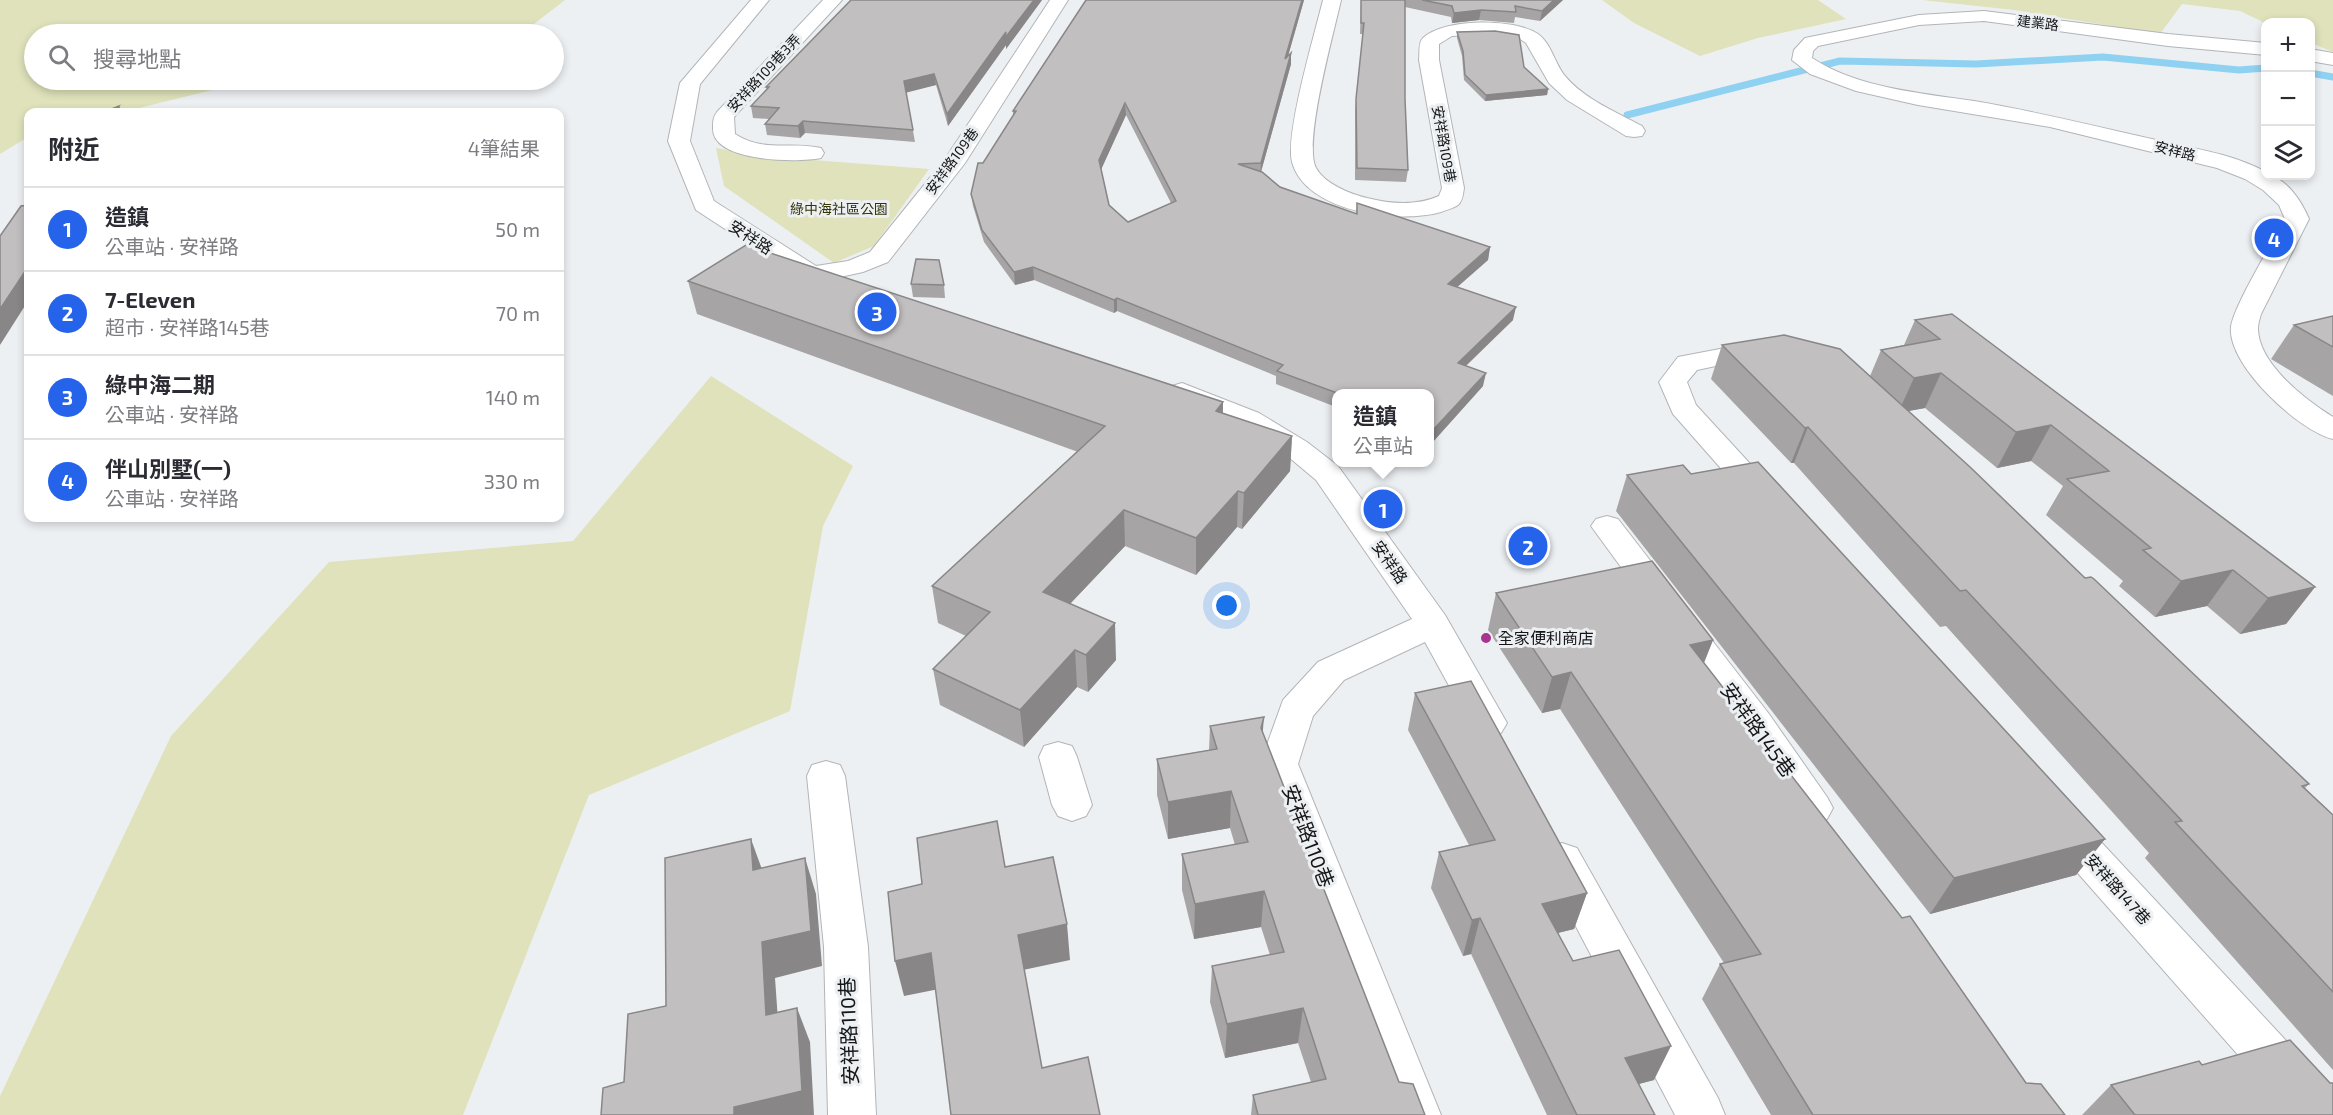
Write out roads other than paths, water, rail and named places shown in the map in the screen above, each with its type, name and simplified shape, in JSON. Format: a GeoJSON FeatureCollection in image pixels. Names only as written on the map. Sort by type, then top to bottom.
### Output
{"type":"FeatureCollection","features":[{"type":"Feature","properties":{"kind":"street","name":"安祥路"},"geometry":{"type":"LineString","coordinates":[[760,0],[690,83],[679,141],[704,205],[809,275],[852,295]]}},
{"type":"Feature","properties":{"kind":"street","name":"安祥路109巷3弄"},"geometry":{"type":"LineString","coordinates":[[813,153],[768,154],[738,146],[724,137],[724,116],[833,0]]}},
{"type":"Feature","properties":{"kind":"street","name":"安祥路109巷"},"geometry":{"type":"LineString","coordinates":[[809,275],[854,267],[879,257],[954,163],[1059,0]]}},
{"type":"Feature","properties":{"kind":"street","name":"安祥路109巷"},"geometry":{"type":"LineString","coordinates":[[1332,0],[1303,134],[1302,160],[1318,185],[1352,203],[1391,211],[1414,210],[1440,205],[1450,200],[1453,188],[1429,60],[1430,42],[1447,31],[1494,28],[1526,35],[1534,40],[1556,79],[1574,96],[1634,131]]}},
{"type":"Feature","properties":{"kind":"street","name":"建業路"},"geometry":{"type":"LineString","coordinates":[[1812,42],[1919,20],[1952,16],[1984,16],[2168,40],[2261,49]]}},
{"type":"Feature","properties":{"kind":"street","name":"安祥路"},"geometry":{"type":"LineString","coordinates":[[1812,42],[1804,50],[1802,60],[1808,66],[1836,78],[1917,99],[1996,111],[2185,153],[2232,166],[2267,182],[2292,204],[2297,219],[2248,314],[2244,330],[2253,355],[2277,388],[2333,430]]}},
{"type":"Feature","properties":{"kind":"street"},"geometry":{"type":"LineString","coordinates":[[2315,56],[2333,59]]}},
{"type":"Feature","properties":{"kind":"street"},"geometry":{"type":"LineString","coordinates":[[1790,361],[1760,355],[1725,356],[1688,363],[1672,382],[1683,408],[1790,526]]}},
{"type":"Feature","properties":{"kind":"street","name":"安祥路"},"geometry":{"type":"LineString","coordinates":[[1156,381],[1249,419],[1296,448],[1327,473],[1433,624],[1504,753]]}},
{"type":"Feature","properties":{"kind":"street","name":"安祥路145巷"},"geometry":{"type":"LineString","coordinates":[[1607,526],[1756,724],[1837,842]]}},
{"type":"Feature","properties":{"kind":"street","name":"安祥路110巷"},"geometry":{"type":"LineString","coordinates":[[1417,1115],[1279,764],[1296,710],[1331,671],[1433,624]]}},
{"type":"Feature","properties":{"kind":"street"},"geometry":{"type":"LineString","coordinates":[[1058,757],[1072,805]]}},
{"type":"Feature","properties":{"kind":"street","name":"安祥路110巷"},"geometry":{"type":"LineString","coordinates":[[826,776],[846,947],[852,1115]]}},
{"type":"Feature","properties":{"kind":"street","name":"安祥路147巷"},"geometry":{"type":"LineString","coordinates":[[2036,799],[2323,1115]]}},
{"type":"Feature","properties":{"kind":"street"},"geometry":{"type":"LineString","coordinates":[[1549,835],[1701,1115]]}},
{"type":"Feature","properties":{"kind":"waterway"},"geometry":{"type":"LineString","coordinates":[[1627,115],[1840,61],[1976,64],[2103,57],[2239,70],[2261,68]]}},
{"type":"Feature","properties":{"kind":"waterway"},"geometry":{"type":"LineString","coordinates":[[2315,74],[2333,77]]}},
{"type":"Feature","properties":{"kind":"place","name":"伴山別墅(一)"},"geometry":{"type":"Point","coordinates":[2274,238]}},
{"type":"Feature","properties":{"kind":"place","name":"綠中海二期"},"geometry":{"type":"Point","coordinates":[877,312]}},
{"type":"Feature","properties":{"kind":"place","name":"造鎮"},"geometry":{"type":"Point","coordinates":[1383,509]}},
{"type":"Feature","properties":{"kind":"place","name":"7-Eleven"},"geometry":{"type":"Point","coordinates":[1528,546]}},
{"type":"Feature","properties":{"kind":"place","name":"全家便利商店"},"geometry":{"type":"Point","coordinates":[1486,638]}},
{"type":"Feature","properties":{"kind":"park label","name":"綠中海社區公園"},"geometry":{"type":"Point","coordinates":[839,209]}}]}
